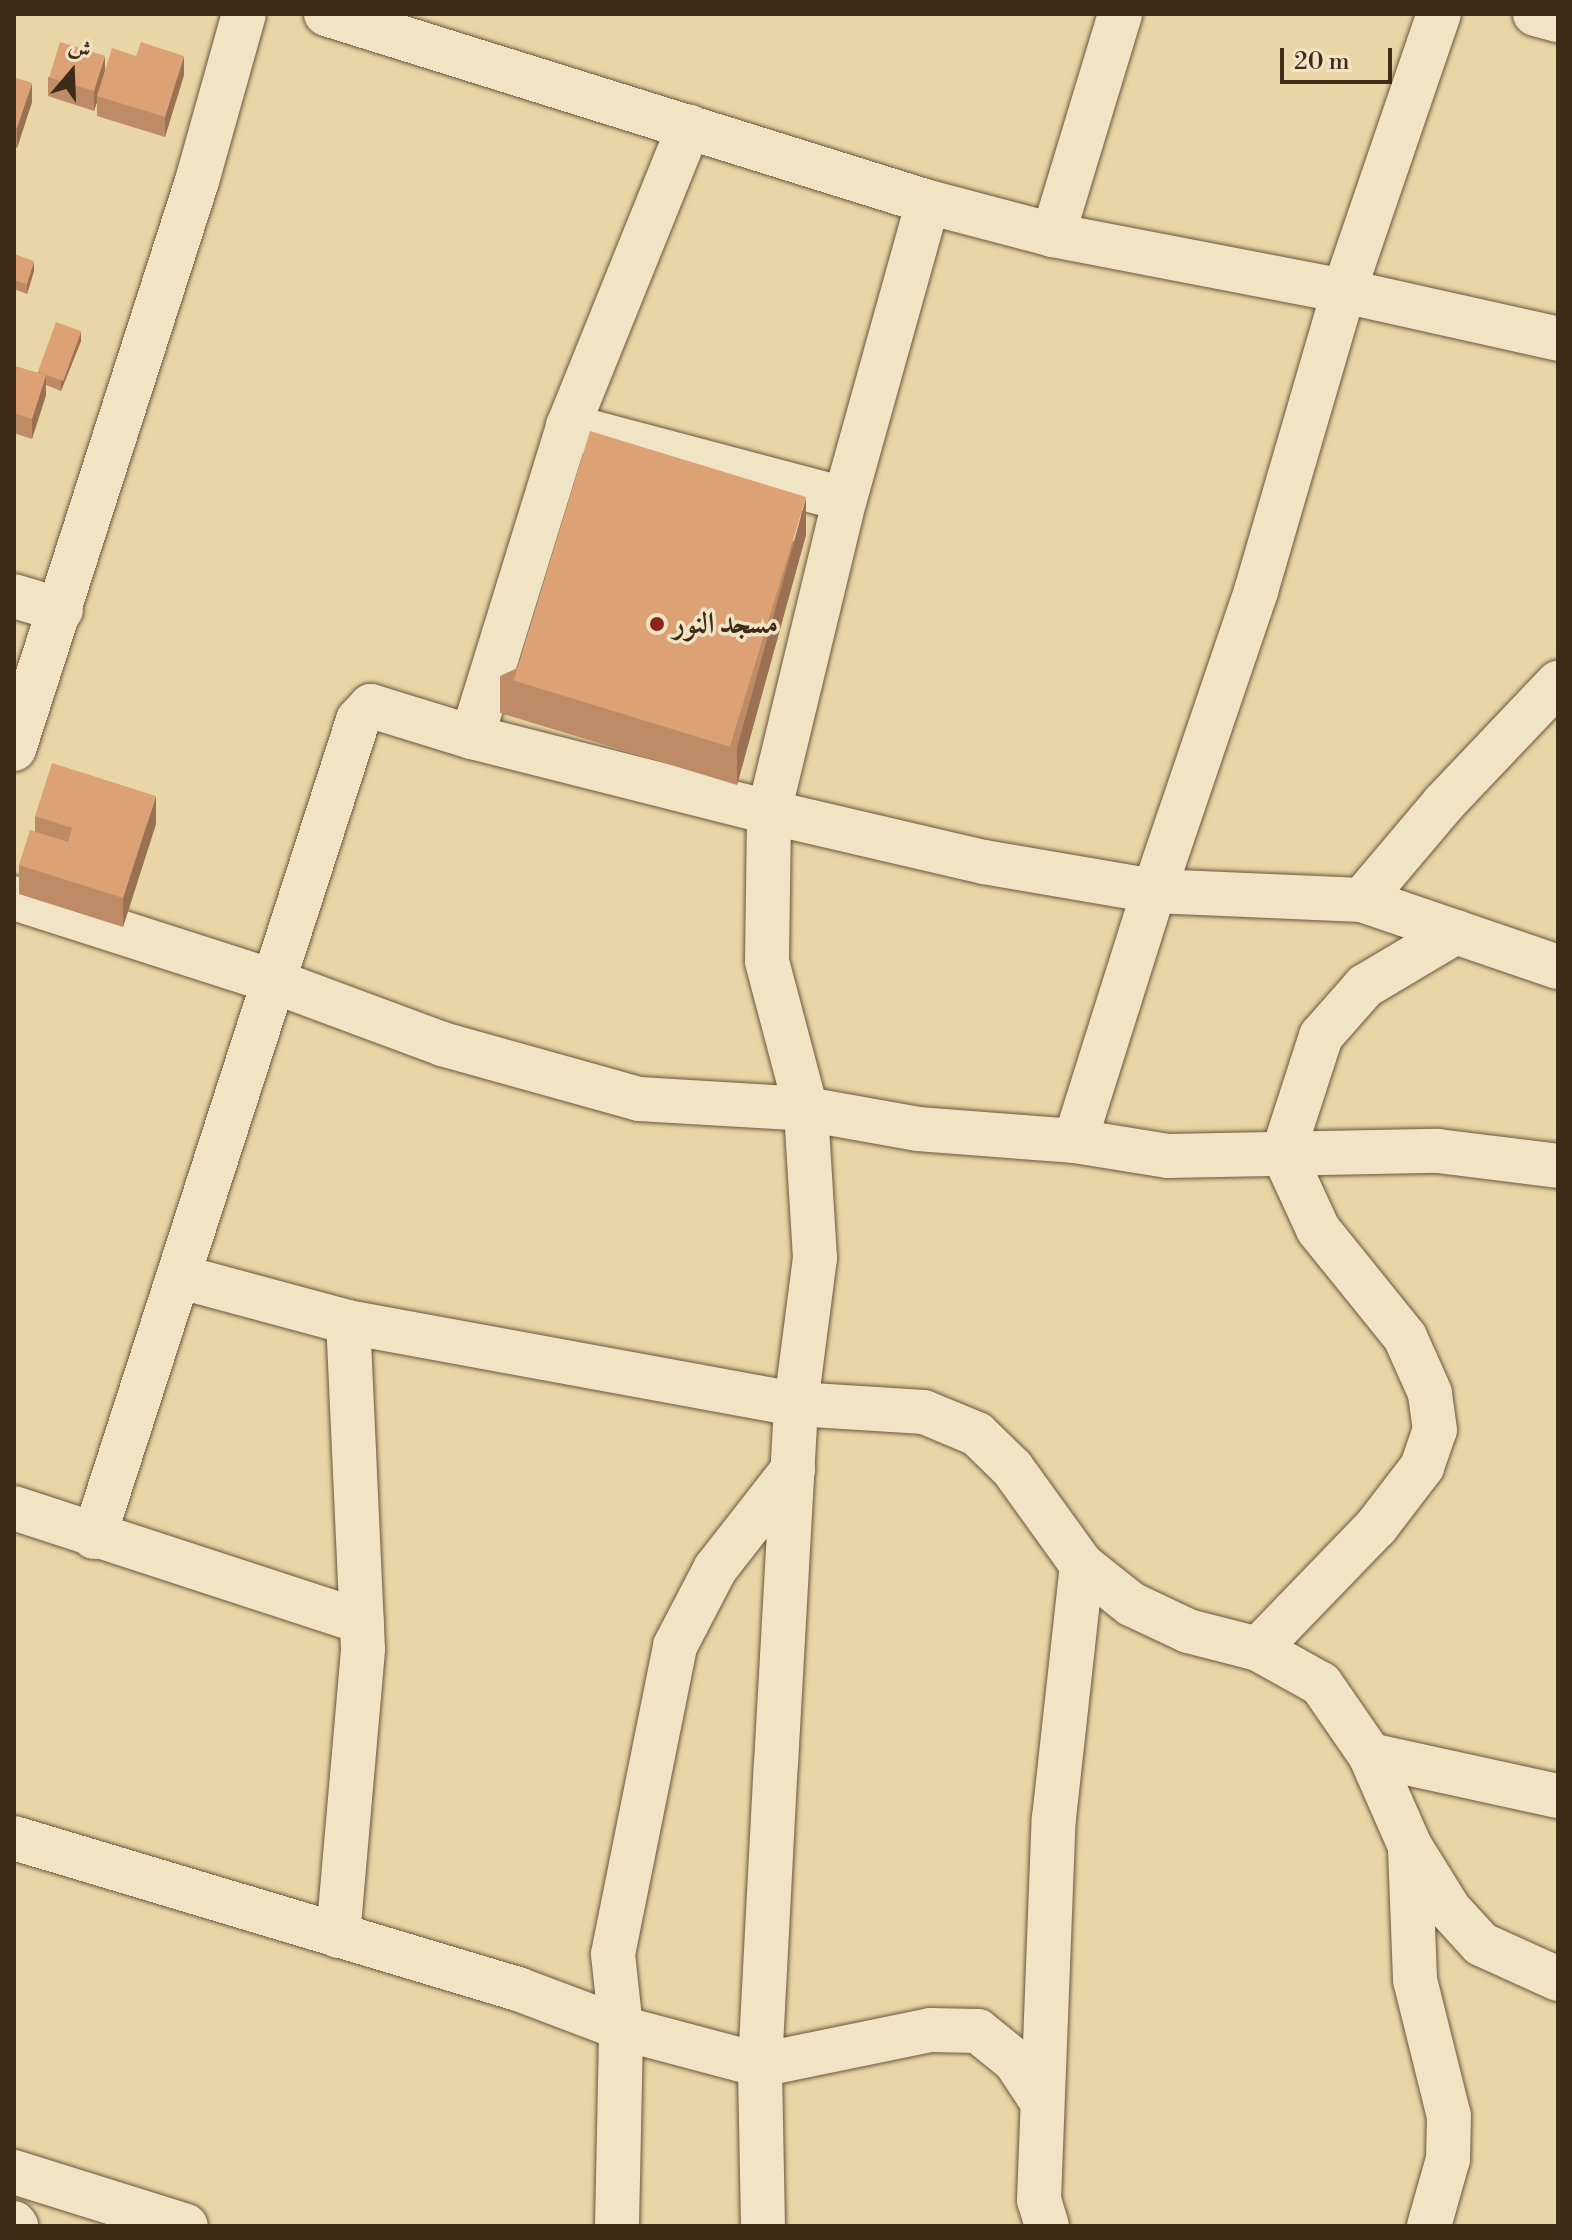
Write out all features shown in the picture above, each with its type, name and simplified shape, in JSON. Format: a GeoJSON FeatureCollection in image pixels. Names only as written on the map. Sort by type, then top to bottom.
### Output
{"type":"FeatureCollection","features":[{"type":"Feature","properties":{"kind":"street"},"geometry":{"type":"LineString","coordinates":[[14,749],[197,181],[244,14]]}},
{"type":"Feature","properties":{"kind":"street"},"geometry":{"type":"LineString","coordinates":[[326,14],[928,202],[1053,235],[1344,291],[1558,339]]}},
{"type":"Feature","properties":{"kind":"street"},"geometry":{"type":"LineString","coordinates":[[1053,235],[1120,14]]}},
{"type":"Feature","properties":{"kind":"street"},"geometry":{"type":"LineString","coordinates":[[1075,1141],[1154,891],[1256,591],[1344,291],[1439,14]]}},
{"type":"Feature","properties":{"kind":"street"},"geometry":{"type":"LineString","coordinates":[[1535,14],[1558,20]]}},
{"type":"Feature","properties":{"kind":"street"},"geometry":{"type":"LineString","coordinates":[[472,737],[568,426],[689,126]]}},
{"type":"Feature","properties":{"kind":"street"},"geometry":{"type":"LineString","coordinates":[[763,2226],[760,2065],[796,1404],[815,1258],[806,1109],[767,961],[769,812],[845,499],[928,202]]}},
{"type":"Feature","properties":{"kind":"street"},"geometry":{"type":"LineString","coordinates":[[568,426],[845,499]]}},
{"type":"Feature","properties":{"kind":"street"},"geometry":{"type":"LineString","coordinates":[[14,596],[61,610]]}},
{"type":"Feature","properties":{"kind":"street"},"geometry":{"type":"LineString","coordinates":[[1362,900],[1444,803],[1558,683]]}},
{"type":"Feature","properties":{"kind":"street"},"geometry":{"type":"LineString","coordinates":[[94,1537],[181,1277],[358,720],[371,706],[472,737],[769,812],[984,862],[1154,891],[1362,900],[1558,967]]}},
{"type":"Feature","properties":{"kind":"street"},"geometry":{"type":"LineString","coordinates":[[14,898],[273,981],[442,1044],[639,1099],[806,1109],[918,1129],[1075,1141],[1168,1156],[1438,1151],[1558,1166]]}},
{"type":"Feature","properties":{"kind":"street"},"geometry":{"type":"LineString","coordinates":[[1258,1649],[1376,1527],[1422,1467],[1435,1430],[1430,1393],[1405,1337],[1318,1229],[1283,1153],[1321,1036],[1365,986],[1456,932]]}},
{"type":"Feature","properties":{"kind":"street"},"geometry":{"type":"LineString","coordinates":[[181,1277],[348,1322],[796,1404],[924,1412],[977,1434],[1012,1468],[1082,1565],[1131,1604],[1188,1631],[1258,1649],[1321,1684],[1370,1755],[1410,1846],[1449,1909],[1481,1944],[1558,1979]]}},
{"type":"Feature","properties":{"kind":"street"},"geometry":{"type":"LineString","coordinates":[[338,1936],[363,1649],[348,1322]]}},
{"type":"Feature","properties":{"kind":"street"},"geometry":{"type":"LineString","coordinates":[[617,2226],[621,2028],[613,1954],[675,1646],[715,1569],[793,1469]]}},
{"type":"Feature","properties":{"kind":"street"},"geometry":{"type":"LineString","coordinates":[[14,1508],[94,1537],[362,1622]]}},
{"type":"Feature","properties":{"kind":"street"},"geometry":{"type":"LineString","coordinates":[[1047,2226],[1039,2200],[1054,1818],[1082,1565]]}},
{"type":"Feature","properties":{"kind":"street"},"geometry":{"type":"LineString","coordinates":[[1370,1755],[1558,1796]]}},
{"type":"Feature","properties":{"kind":"street"},"geometry":{"type":"LineString","coordinates":[[14,1838],[518,1989],[621,2028],[760,2065],[930,2030],[978,2031],[1015,2061],[1042,2102]]}},
{"type":"Feature","properties":{"kind":"street"},"geometry":{"type":"LineString","coordinates":[[1410,1846],[1415,1980],[1449,2116],[1448,2159],[1429,2226]]}},
{"type":"Feature","properties":{"kind":"street"},"geometry":{"type":"LineString","coordinates":[[14,2172],[186,2226]]}},
{"type":"Feature","properties":{"kind":"building"},"geometry":{"type":"Polygon","coordinates":[[[60,42],[105,56],[94,91],[49,77],[60,42]]]}},
{"type":"Feature","properties":{"kind":"building"},"geometry":{"type":"Polygon","coordinates":[[[141,42],[184,56],[165,117],[97,96],[112,48],[136,56],[141,42]]]}},
{"type":"Feature","properties":{"kind":"building"},"geometry":{"type":"Polygon","coordinates":[[[14,77],[32,83],[17,128],[14,127],[14,77]]]}},
{"type":"Feature","properties":{"kind":"building"},"geometry":{"type":"Polygon","coordinates":[[[14,254],[34,261],[27,284],[14,280],[14,254]]]}},
{"type":"Feature","properties":{"kind":"building"},"geometry":{"type":"Polygon","coordinates":[[[56,322],[81,331],[63,381],[38,372],[56,322]]]}},
{"type":"Feature","properties":{"kind":"building"},"geometry":{"type":"Polygon","coordinates":[[[14,366],[46,375],[32,419],[14,413],[14,366]]]}},
{"type":"Feature","properties":{"kind":"building","name":"مسجد النور"},"geometry":{"type":"Polygon","coordinates":[[[590,431],[806,497],[730,747],[514,681],[590,431]]]}},
{"type":"Feature","properties":{"kind":"building"},"geometry":{"type":"Polygon","coordinates":[[[52,763],[156,796],[123,898],[19,865],[30,830],[68,842],[72,828],[35,816],[52,763]]]}},
{"type":"Feature","properties":{"kind":"place","name":"مسجد النور"},"geometry":{"type":"Point","coordinates":[657,624]}}]}
